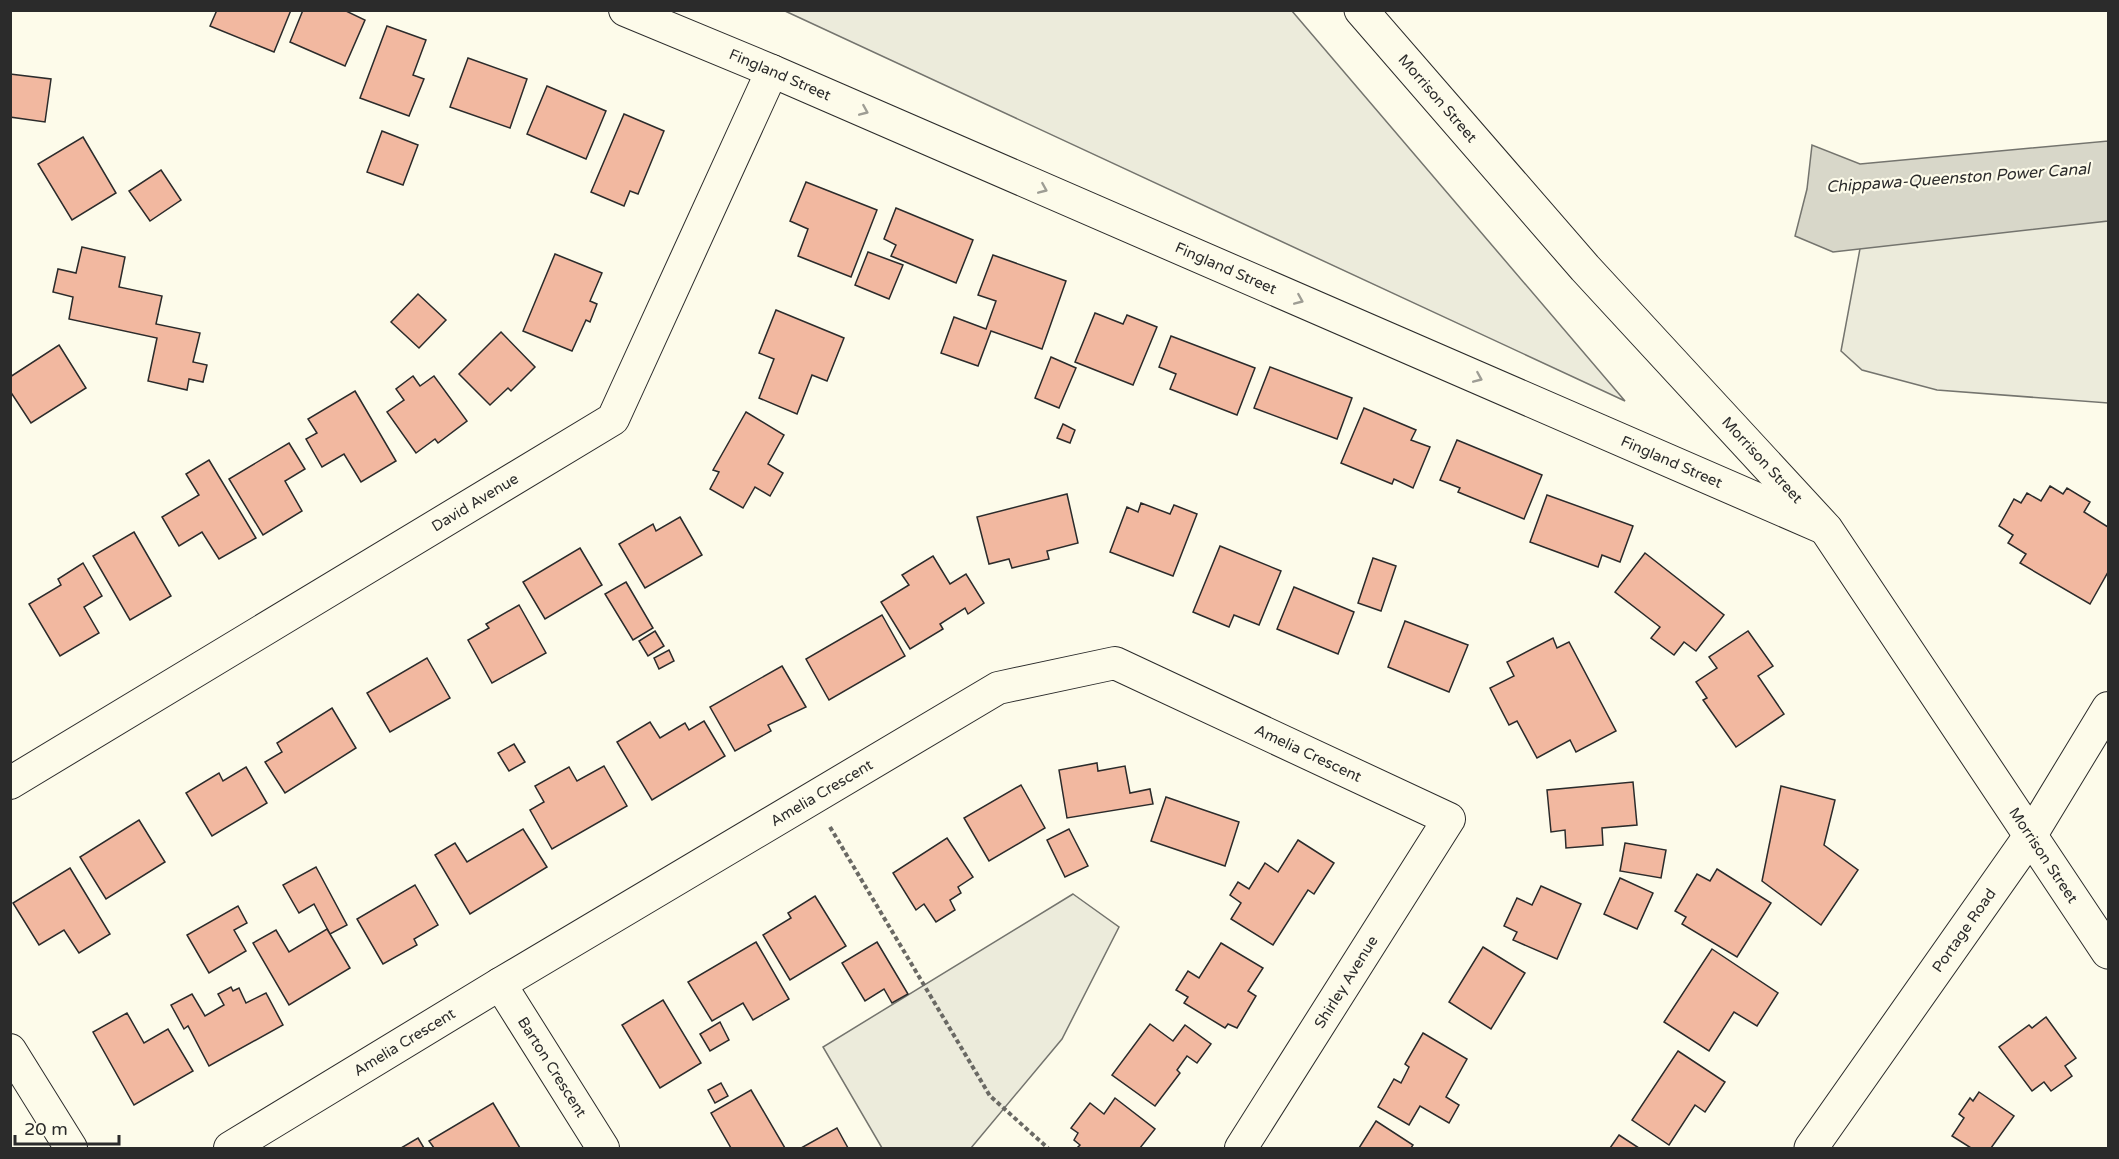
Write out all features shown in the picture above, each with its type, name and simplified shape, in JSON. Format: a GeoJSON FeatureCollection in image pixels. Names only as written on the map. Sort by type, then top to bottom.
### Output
{"type":"FeatureCollection","features":[{"type":"Feature","properties":{"kind":"street","name":"Fingland Street"},"geometry":{"type":"LineString","coordinates":[[625,10],[772,71],[1826,529]]}},
{"type":"Feature","properties":{"kind":"street","name":"Morrison Street"},"geometry":{"type":"LineString","coordinates":[[1361,10],[1585,268],[1826,529],[2109,952]]}},
{"type":"Feature","properties":{"kind":"street","name":"David Avenue"},"geometry":{"type":"LineString","coordinates":[[10,783],[613,419],[772,71]]}},
{"type":"Feature","properties":{"kind":"street","name":"Amelia Crescent"},"geometry":{"type":"LineString","coordinates":[[230,1149],[500,984],[998,688],[1115,663],[1445,817]]}},
{"type":"Feature","properties":{"kind":"street","name":"Portage Road"},"geometry":{"type":"LineString","coordinates":[[1811,1149],[2031,835],[2109,708]]}},
{"type":"Feature","properties":{"kind":"street","name":"Shirley Avenue"},"geometry":{"type":"LineString","coordinates":[[1241,1149],[1449,819],[1445,817]]}},
{"type":"Feature","properties":{"kind":"street","name":"Barton Crescent"},"geometry":{"type":"LineString","coordinates":[[500,984],[603,1149]]}},
{"type":"Feature","properties":{"kind":"street"},"geometry":{"type":"LineString","coordinates":[[10,1050],[71,1149]]}},
{"type":"Feature","properties":{"kind":"path"},"geometry":{"type":"LineString","coordinates":[[812,798],[990,1096],[1048,1149]]}},
{"type":"Feature","properties":{"kind":"shaded area"},"geometry":{"type":"Polygon","coordinates":[[[785,11],[1292,11],[1625,401],[785,11]]]}},
{"type":"Feature","properties":{"kind":"shaded area"},"geometry":{"type":"Polygon","coordinates":[[[2108,189],[2108,403],[1937,390],[1862,370],[1841,351],[1867,211],[2108,189]]]}},
{"type":"Feature","properties":{"kind":"shaded area"},"geometry":{"type":"Polygon","coordinates":[[[1073,894],[1119,927],[1062,1039],[971,1148],[882,1148],[823,1047],[1073,894]]]}},
{"type":"Feature","properties":{"kind":"water","name":"Chippawa-Queenston Power Canal"},"geometry":{"type":"Polygon","coordinates":[[[2108,141],[2108,221],[1833,252],[1795,236],[1807,189],[1812,145],[1860,164],[2108,141]]]}},
{"type":"Feature","properties":{"kind":"building"},"geometry":{"type":"Polygon","coordinates":[[[217,10],[291,10],[274,52],[210,26],[217,10]]]}},
{"type":"Feature","properties":{"kind":"building"},"geometry":{"type":"Polygon","coordinates":[[[303,10],[344,10],[365,20],[345,66],[290,42],[303,10]]]}},
{"type":"Feature","properties":{"kind":"building"},"geometry":{"type":"Polygon","coordinates":[[[387,26],[426,40],[413,75],[424,79],[409,116],[360,98],[387,26]]]}},
{"type":"Feature","properties":{"kind":"building"},"geometry":{"type":"Polygon","coordinates":[[[468,58],[527,79],[510,128],[450,107],[468,58]]]}},
{"type":"Feature","properties":{"kind":"building"},"geometry":{"type":"Polygon","coordinates":[[[10,74],[51,79],[45,122],[10,117],[10,74]]]}},
{"type":"Feature","properties":{"kind":"building"},"geometry":{"type":"Polygon","coordinates":[[[547,86],[606,111],[586,159],[527,134],[547,86]]]}},
{"type":"Feature","properties":{"kind":"building"},"geometry":{"type":"Polygon","coordinates":[[[624,114],[664,131],[638,194],[630,191],[624,206],[591,192],[624,114]]]}},
{"type":"Feature","properties":{"kind":"building"},"geometry":{"type":"Polygon","coordinates":[[[382,131],[418,145],[403,185],[367,172],[382,131]]]}},
{"type":"Feature","properties":{"kind":"building"},"geometry":{"type":"Polygon","coordinates":[[[83,137],[116,193],[72,220],[38,164],[83,137]]]}},
{"type":"Feature","properties":{"kind":"building"},"geometry":{"type":"Polygon","coordinates":[[[161,170],[181,200],[150,221],[129,191],[161,170]]]}},
{"type":"Feature","properties":{"kind":"building"},"geometry":{"type":"Polygon","coordinates":[[[806,182],[877,210],[851,277],[798,256],[808,229],[790,221],[806,182]]]}},
{"type":"Feature","properties":{"kind":"building"},"geometry":{"type":"Polygon","coordinates":[[[896,208],[973,240],[956,283],[891,256],[896,245],[884,239],[896,208]]]}},
{"type":"Feature","properties":{"kind":"building"},"geometry":{"type":"Polygon","coordinates":[[[82,247],[125,257],[119,287],[162,296],[156,324],[200,333],[193,362],[207,365],[203,382],[189,379],[187,390],[148,381],[157,338],[69,319],[73,297],[53,292],[58,269],[76,273],[82,247]]]}},
{"type":"Feature","properties":{"kind":"building"},"geometry":{"type":"Polygon","coordinates":[[[868,252],[903,265],[889,299],[855,285],[868,252]]]}},
{"type":"Feature","properties":{"kind":"building"},"geometry":{"type":"Polygon","coordinates":[[[555,254],[602,273],[590,301],[597,304],[590,322],[586,320],[572,351],[523,331],[555,254]]]}},
{"type":"Feature","properties":{"kind":"building"},"geometry":{"type":"Polygon","coordinates":[[[993,255],[1066,281],[1042,349],[991,331],[978,366],[941,353],[954,317],[986,329],[996,301],[978,295],[993,255]]]}},
{"type":"Feature","properties":{"kind":"building"},"geometry":{"type":"Polygon","coordinates":[[[418,294],[446,320],[419,348],[391,322],[418,294]]]}},
{"type":"Feature","properties":{"kind":"building"},"geometry":{"type":"Polygon","coordinates":[[[776,310],[844,338],[827,381],[812,375],[797,414],[759,398],[774,359],[759,353],[776,310]]]}},
{"type":"Feature","properties":{"kind":"building"},"geometry":{"type":"Polygon","coordinates":[[[1095,313],[1123,324],[1127,315],[1157,327],[1133,385],[1075,362],[1095,313]]]}},
{"type":"Feature","properties":{"kind":"building"},"geometry":{"type":"Polygon","coordinates":[[[501,332],[535,367],[511,391],[508,388],[490,405],[459,374],[501,332]]]}},
{"type":"Feature","properties":{"kind":"building"},"geometry":{"type":"Polygon","coordinates":[[[1171,336],[1255,368],[1237,415],[1170,389],[1176,374],[1159,367],[1171,336]]]}},
{"type":"Feature","properties":{"kind":"building"},"geometry":{"type":"Polygon","coordinates":[[[59,345],[86,388],[31,423],[10,391],[10,377],[59,345]]]}},
{"type":"Feature","properties":{"kind":"building"},"geometry":{"type":"Polygon","coordinates":[[[1051,357],[1076,368],[1059,408],[1035,398],[1051,357]]]}},
{"type":"Feature","properties":{"kind":"building"},"geometry":{"type":"Polygon","coordinates":[[[1270,367],[1352,398],[1337,439],[1254,408],[1270,367]]]}},
{"type":"Feature","properties":{"kind":"building"},"geometry":{"type":"Polygon","coordinates":[[[413,376],[420,386],[434,376],[467,421],[438,443],[435,439],[416,453],[387,412],[404,400],[396,389],[413,376]]]}},
{"type":"Feature","properties":{"kind":"building"},"geometry":{"type":"Polygon","coordinates":[[[355,391],[396,461],[361,482],[344,454],[322,467],[306,439],[317,433],[308,419],[355,391]]]}},
{"type":"Feature","properties":{"kind":"building"},"geometry":{"type":"Polygon","coordinates":[[[1364,408],[1416,430],[1411,440],[1430,447],[1413,488],[1394,479],[1392,484],[1341,463],[1364,408]]]}},
{"type":"Feature","properties":{"kind":"building"},"geometry":{"type":"Polygon","coordinates":[[[746,412],[784,435],[768,464],[783,473],[770,496],[755,487],[743,508],[710,489],[719,472],[713,470],[746,412]]]}},
{"type":"Feature","properties":{"kind":"building"},"geometry":{"type":"Polygon","coordinates":[[[1063,424],[1075,430],[1070,443],[1057,438],[1063,424]]]}},
{"type":"Feature","properties":{"kind":"building"},"geometry":{"type":"Polygon","coordinates":[[[1457,440],[1542,475],[1524,519],[1458,492],[1460,488],[1440,480],[1457,440]]]}},
{"type":"Feature","properties":{"kind":"building"},"geometry":{"type":"Polygon","coordinates":[[[289,443],[305,469],[285,481],[302,511],[263,535],[229,479],[289,443]]]}},
{"type":"Feature","properties":{"kind":"building"},"geometry":{"type":"Polygon","coordinates":[[[209,460],[256,538],[219,559],[202,532],[179,546],[162,517],[199,495],[186,474],[209,460]]]}},
{"type":"Feature","properties":{"kind":"building"},"geometry":{"type":"Polygon","coordinates":[[[2050,486],[2063,494],[2067,488],[2090,502],[2084,512],[2108,527],[2108,572],[2090,604],[2020,563],[2026,554],[2008,543],[2013,535],[1999,526],[2014,499],[2021,503],[2027,493],[2041,501],[2050,486]]]}},
{"type":"Feature","properties":{"kind":"building"},"geometry":{"type":"Polygon","coordinates":[[[1067,494],[1078,543],[1047,551],[1049,559],[1012,568],[1009,559],[989,564],[977,517],[1067,494]]]}},
{"type":"Feature","properties":{"kind":"building"},"geometry":{"type":"Polygon","coordinates":[[[1547,495],[1633,526],[1620,562],[1602,555],[1598,567],[1530,542],[1547,495]]]}},
{"type":"Feature","properties":{"kind":"building"},"geometry":{"type":"Polygon","coordinates":[[[1141,503],[1170,514],[1174,505],[1197,514],[1173,576],[1110,552],[1127,507],[1138,512],[1141,503]]]}},
{"type":"Feature","properties":{"kind":"building"},"geometry":{"type":"Polygon","coordinates":[[[680,517],[702,555],[645,588],[619,544],[653,524],[656,531],[680,517]]]}},
{"type":"Feature","properties":{"kind":"building"},"geometry":{"type":"Polygon","coordinates":[[[134,532],[171,596],[130,620],[93,556],[134,532]]]}},
{"type":"Feature","properties":{"kind":"building"},"geometry":{"type":"Polygon","coordinates":[[[1220,546],[1281,571],[1259,625],[1234,615],[1229,627],[1193,612],[1220,546]]]}},
{"type":"Feature","properties":{"kind":"building"},"geometry":{"type":"Polygon","coordinates":[[[580,548],[602,585],[545,619],[523,582],[580,548]]]}},
{"type":"Feature","properties":{"kind":"building"},"geometry":{"type":"Polygon","coordinates":[[[1645,553],[1724,615],[1696,651],[1684,642],[1674,655],[1651,638],[1660,627],[1615,592],[1645,553]]]}},
{"type":"Feature","properties":{"kind":"building"},"geometry":{"type":"Polygon","coordinates":[[[933,556],[950,584],[966,574],[984,603],[968,614],[965,608],[940,624],[943,629],[910,649],[881,602],[909,585],[902,575],[933,556]]]}},
{"type":"Feature","properties":{"kind":"building"},"geometry":{"type":"Polygon","coordinates":[[[1373,558],[1396,566],[1381,611],[1358,603],[1373,558]]]}},
{"type":"Feature","properties":{"kind":"building"},"geometry":{"type":"Polygon","coordinates":[[[83,563],[102,596],[84,607],[99,633],[60,656],[29,604],[61,585],[58,579],[83,563]]]}},
{"type":"Feature","properties":{"kind":"building"},"geometry":{"type":"Polygon","coordinates":[[[626,582],[653,628],[633,640],[605,594],[626,582]]]}},
{"type":"Feature","properties":{"kind":"building"},"geometry":{"type":"Polygon","coordinates":[[[1294,587],[1354,612],[1338,654],[1277,629],[1294,587]]]}},
{"type":"Feature","properties":{"kind":"building"},"geometry":{"type":"Polygon","coordinates":[[[519,605],[546,653],[492,683],[468,640],[489,628],[486,624],[519,605]]]}},
{"type":"Feature","properties":{"kind":"building"},"geometry":{"type":"Polygon","coordinates":[[[882,615],[905,656],[829,700],[806,659],[882,615]]]}},
{"type":"Feature","properties":{"kind":"building"},"geometry":{"type":"Polygon","coordinates":[[[1405,621],[1468,645],[1449,692],[1388,667],[1405,621]]]}},
{"type":"Feature","properties":{"kind":"building"},"geometry":{"type":"Polygon","coordinates":[[[655,631],[664,646],[648,656],[639,641],[655,631]]]}},
{"type":"Feature","properties":{"kind":"building"},"geometry":{"type":"Polygon","coordinates":[[[1748,631],[1773,666],[1758,676],[1784,714],[1736,747],[1703,700],[1707,698],[1696,682],[1717,668],[1709,657],[1748,631]]]}},
{"type":"Feature","properties":{"kind":"building"},"geometry":{"type":"Polygon","coordinates":[[[1553,638],[1557,648],[1569,642],[1616,731],[1576,752],[1570,740],[1537,758],[1517,721],[1509,725],[1490,688],[1514,676],[1507,662],[1553,638]]]}},
{"type":"Feature","properties":{"kind":"building"},"geometry":{"type":"Polygon","coordinates":[[[669,650],[674,661],[659,669],[654,658],[669,650]]]}},
{"type":"Feature","properties":{"kind":"building"},"geometry":{"type":"Polygon","coordinates":[[[427,658],[450,698],[390,732],[367,693],[427,658]]]}},
{"type":"Feature","properties":{"kind":"building"},"geometry":{"type":"Polygon","coordinates":[[[782,666],[806,707],[768,725],[771,731],[735,751],[710,707],[782,666]]]}},
{"type":"Feature","properties":{"kind":"building"},"geometry":{"type":"Polygon","coordinates":[[[332,708],[356,748],[285,793],[265,762],[282,752],[277,743],[332,708]]]}},
{"type":"Feature","properties":{"kind":"building"},"geometry":{"type":"Polygon","coordinates":[[[704,721],[725,756],[652,800],[617,742],[650,722],[660,738],[685,723],[689,730],[704,721]]]}},
{"type":"Feature","properties":{"kind":"building"},"geometry":{"type":"Polygon","coordinates":[[[514,744],[525,762],[509,771],[498,753],[514,744]]]}},
{"type":"Feature","properties":{"kind":"building"},"geometry":{"type":"Polygon","coordinates":[[[1097,763],[1098,771],[1125,766],[1130,793],[1150,789],[1153,804],[1067,818],[1059,770],[1097,763]]]}},
{"type":"Feature","properties":{"kind":"building"},"geometry":{"type":"Polygon","coordinates":[[[604,766],[627,806],[552,849],[530,810],[544,802],[535,786],[569,767],[577,781],[604,766]]]}},
{"type":"Feature","properties":{"kind":"building"},"geometry":{"type":"Polygon","coordinates":[[[246,767],[267,803],[212,836],[186,793],[219,773],[223,781],[246,767]]]}},
{"type":"Feature","properties":{"kind":"building"},"geometry":{"type":"Polygon","coordinates":[[[1633,782],[1637,825],[1602,828],[1603,845],[1566,848],[1565,830],[1551,832],[1547,790],[1633,782]]]}},
{"type":"Feature","properties":{"kind":"building"},"geometry":{"type":"Polygon","coordinates":[[[1021,785],[1045,828],[989,861],[964,818],[1021,785]]]}},
{"type":"Feature","properties":{"kind":"building"},"geometry":{"type":"Polygon","coordinates":[[[1781,786],[1835,800],[1824,845],[1858,870],[1821,925],[1762,881],[1781,786]]]}},
{"type":"Feature","properties":{"kind":"building"},"geometry":{"type":"Polygon","coordinates":[[[1166,797],[1239,822],[1225,866],[1151,841],[1166,797]]]}},
{"type":"Feature","properties":{"kind":"building"},"geometry":{"type":"Polygon","coordinates":[[[139,820],[165,862],[106,899],[80,857],[139,820]]]}},
{"type":"Feature","properties":{"kind":"building"},"geometry":{"type":"Polygon","coordinates":[[[523,829],[547,867],[470,914],[435,855],[455,843],[467,862],[523,829]]]}},
{"type":"Feature","properties":{"kind":"building"},"geometry":{"type":"Polygon","coordinates":[[[1069,829],[1088,866],[1065,877],[1047,840],[1069,829]]]}},
{"type":"Feature","properties":{"kind":"building"},"geometry":{"type":"Polygon","coordinates":[[[947,838],[973,877],[958,887],[961,893],[950,900],[955,910],[936,922],[924,904],[916,910],[893,873],[947,838]]]}},
{"type":"Feature","properties":{"kind":"building"},"geometry":{"type":"Polygon","coordinates":[[[1298,840],[1334,863],[1314,894],[1308,890],[1273,945],[1231,919],[1241,903],[1230,895],[1238,882],[1249,889],[1265,863],[1278,872],[1298,840]]]}},
{"type":"Feature","properties":{"kind":"building"},"geometry":{"type":"Polygon","coordinates":[[[1625,843],[1666,850],[1661,878],[1620,871],[1625,843]]]}},
{"type":"Feature","properties":{"kind":"building"},"geometry":{"type":"Polygon","coordinates":[[[316,867],[347,925],[330,934],[314,904],[299,913],[283,885],[316,867]]]}},
{"type":"Feature","properties":{"kind":"building"},"geometry":{"type":"Polygon","coordinates":[[[70,868],[110,934],[79,953],[64,930],[39,945],[13,903],[70,868]]]}},
{"type":"Feature","properties":{"kind":"building"},"geometry":{"type":"Polygon","coordinates":[[[1717,869],[1771,903],[1737,957],[1682,924],[1686,917],[1675,911],[1697,874],[1710,881],[1717,869]]]}},
{"type":"Feature","properties":{"kind":"building"},"geometry":{"type":"Polygon","coordinates":[[[1620,878],[1653,893],[1637,929],[1604,914],[1620,878]]]}},
{"type":"Feature","properties":{"kind":"building"},"geometry":{"type":"Polygon","coordinates":[[[415,885],[438,925],[414,939],[417,945],[383,964],[357,919],[415,885]]]}},
{"type":"Feature","properties":{"kind":"building"},"geometry":{"type":"Polygon","coordinates":[[[1541,886],[1581,904],[1557,959],[1513,940],[1517,932],[1504,926],[1517,898],[1532,905],[1541,886]]]}},
{"type":"Feature","properties":{"kind":"building"},"geometry":{"type":"Polygon","coordinates":[[[815,896],[846,946],[790,980],[763,935],[791,918],[788,913],[815,896]]]}},
{"type":"Feature","properties":{"kind":"building"},"geometry":{"type":"Polygon","coordinates":[[[238,906],[247,923],[234,930],[246,951],[209,973],[187,935],[238,906]]]}},
{"type":"Feature","properties":{"kind":"building"},"geometry":{"type":"Polygon","coordinates":[[[327,929],[350,968],[289,1005],[253,943],[276,930],[289,952],[327,929]]]}},
{"type":"Feature","properties":{"kind":"building"},"geometry":{"type":"Polygon","coordinates":[[[756,942],[789,999],[753,1020],[743,1003],[712,1021],[688,982],[756,942]]]}},
{"type":"Feature","properties":{"kind":"building"},"geometry":{"type":"Polygon","coordinates":[[[877,942],[908,994],[892,1003],[884,989],[865,1001],[842,963],[877,942]]]}},
{"type":"Feature","properties":{"kind":"building"},"geometry":{"type":"Polygon","coordinates":[[[1221,943],[1263,968],[1248,991],[1256,996],[1237,1028],[1228,1024],[1225,1028],[1184,1003],[1188,997],[1176,990],[1188,971],[1199,978],[1221,943]]]}},
{"type":"Feature","properties":{"kind":"building"},"geometry":{"type":"Polygon","coordinates":[[[1483,947],[1525,973],[1491,1029],[1449,1002],[1483,947]]]}},
{"type":"Feature","properties":{"kind":"building"},"geometry":{"type":"Polygon","coordinates":[[[1712,949],[1778,993],[1757,1026],[1734,1012],[1709,1051],[1664,1022],[1712,949]]]}},
{"type":"Feature","properties":{"kind":"building"},"geometry":{"type":"Polygon","coordinates":[[[231,987],[233,991],[239,988],[246,1003],[266,993],[283,1025],[209,1066],[188,1026],[184,1029],[171,1005],[192,994],[205,1016],[224,1005],[218,994],[231,987]]]}},
{"type":"Feature","properties":{"kind":"building"},"geometry":{"type":"Polygon","coordinates":[[[663,1000],[701,1063],[660,1088],[622,1025],[663,1000]]]}},
{"type":"Feature","properties":{"kind":"building"},"geometry":{"type":"Polygon","coordinates":[[[127,1013],[144,1043],[168,1029],[193,1071],[134,1105],[93,1032],[127,1013]]]}},
{"type":"Feature","properties":{"kind":"building"},"geometry":{"type":"Polygon","coordinates":[[[2046,1017],[2076,1058],[2065,1066],[2072,1076],[2051,1091],[2044,1082],[2032,1091],[1999,1047],[2029,1025],[2032,1028],[2046,1017]]]}},
{"type":"Feature","properties":{"kind":"building"},"geometry":{"type":"Polygon","coordinates":[[[720,1022],[729,1040],[710,1051],[700,1034],[720,1022]]]}},
{"type":"Feature","properties":{"kind":"building"},"geometry":{"type":"Polygon","coordinates":[[[1150,1024],[1173,1041],[1185,1025],[1211,1044],[1197,1063],[1187,1056],[1177,1070],[1180,1073],[1155,1106],[1112,1075],[1150,1024]]]}},
{"type":"Feature","properties":{"kind":"building"},"geometry":{"type":"Polygon","coordinates":[[[1423,1033],[1467,1059],[1446,1097],[1459,1105],[1449,1123],[1420,1106],[1409,1125],[1378,1107],[1394,1079],[1401,1083],[1409,1067],[1405,1064],[1423,1033]]]}},
{"type":"Feature","properties":{"kind":"building"},"geometry":{"type":"Polygon","coordinates":[[[1678,1051],[1725,1082],[1705,1112],[1695,1105],[1669,1145],[1632,1120],[1678,1051]]]}},
{"type":"Feature","properties":{"kind":"building"},"geometry":{"type":"Polygon","coordinates":[[[721,1083],[728,1096],[715,1103],[708,1090],[721,1083]]]}},
{"type":"Feature","properties":{"kind":"building"},"geometry":{"type":"Polygon","coordinates":[[[751,1090],[785,1148],[731,1148],[711,1113],[751,1090]]]}},
{"type":"Feature","properties":{"kind":"building"},"geometry":{"type":"Polygon","coordinates":[[[1979,1092],[2014,1116],[1991,1148],[1971,1148],[1952,1136],[1964,1118],[1959,1114],[1970,1098],[1973,1101],[1979,1092]]]}},
{"type":"Feature","properties":{"kind":"building"},"geometry":{"type":"Polygon","coordinates":[[[1115,1098],[1155,1129],[1140,1148],[1077,1148],[1080,1145],[1074,1140],[1078,1133],[1071,1128],[1090,1103],[1104,1114],[1115,1098]]]}},
{"type":"Feature","properties":{"kind":"building"},"geometry":{"type":"Polygon","coordinates":[[[493,1103],[520,1148],[434,1148],[429,1141],[493,1103]]]}},
{"type":"Feature","properties":{"kind":"building"},"geometry":{"type":"Polygon","coordinates":[[[1376,1121],[1413,1145],[1411,1148],[1359,1148],[1376,1121]]]}},
{"type":"Feature","properties":{"kind":"building"},"geometry":{"type":"Polygon","coordinates":[[[837,1128],[848,1148],[801,1148],[837,1128]]]}},
{"type":"Feature","properties":{"kind":"building"},"geometry":{"type":"Polygon","coordinates":[[[1619,1135],[1639,1148],[1610,1148],[1619,1135]]]}},
{"type":"Feature","properties":{"kind":"building"},"geometry":{"type":"Polygon","coordinates":[[[418,1138],[424,1148],[401,1148],[418,1138]]]}}]}
